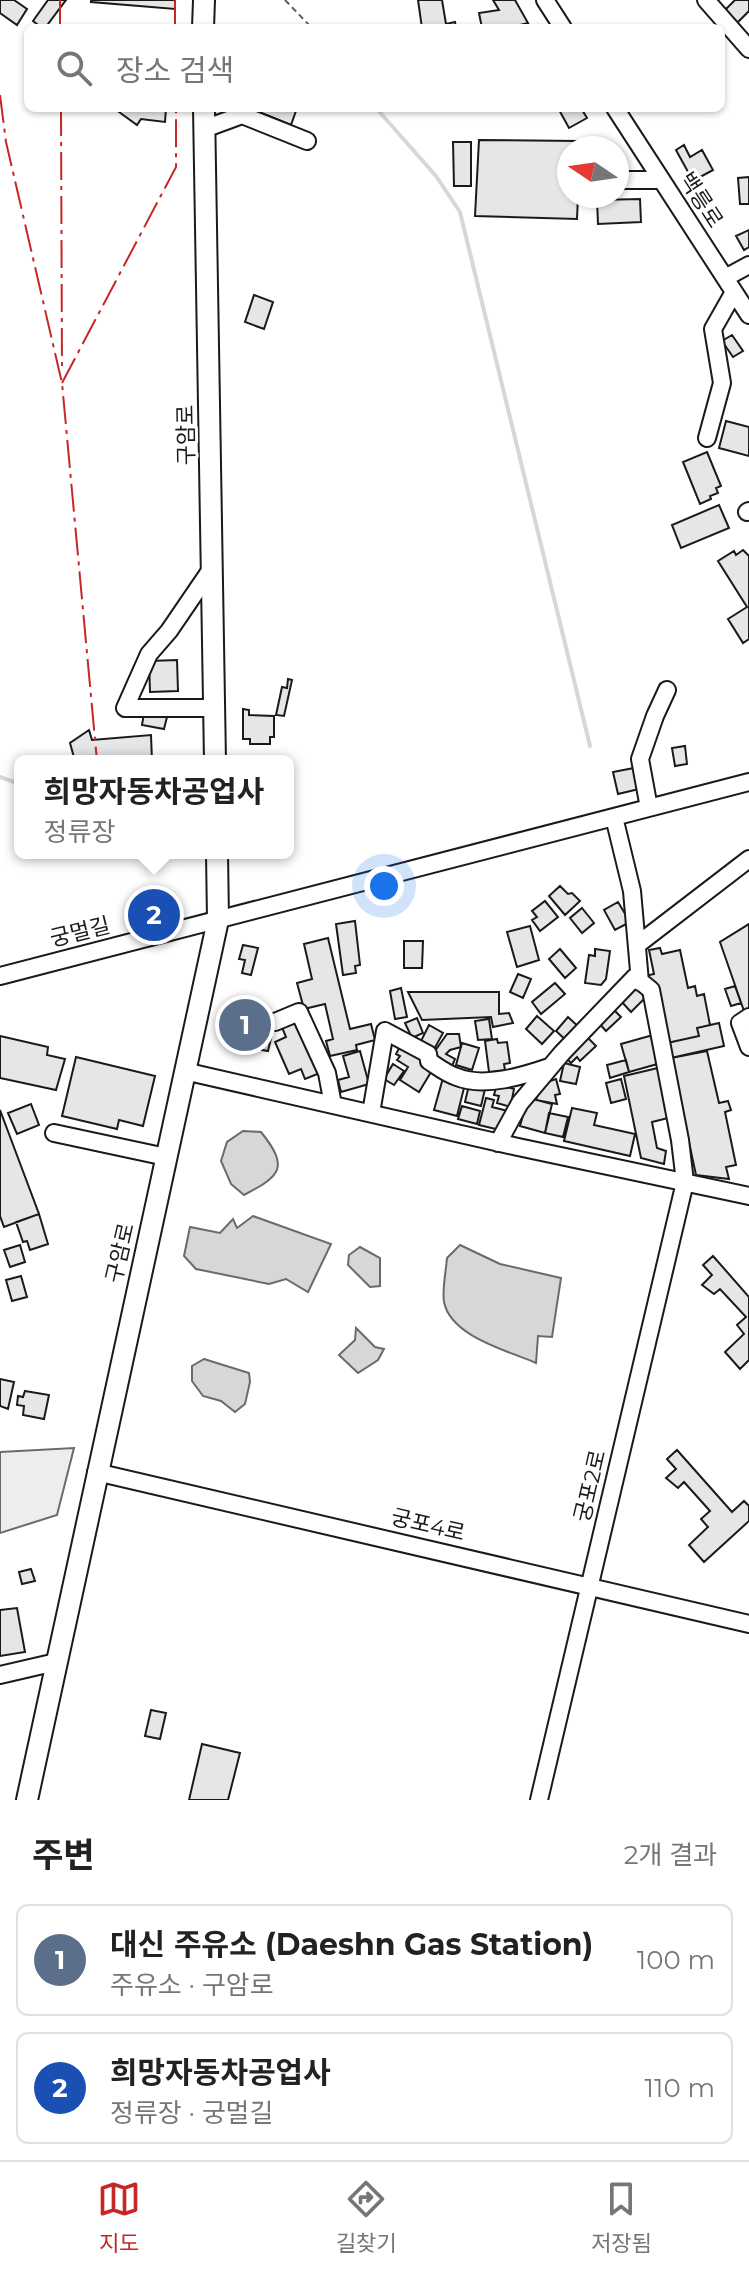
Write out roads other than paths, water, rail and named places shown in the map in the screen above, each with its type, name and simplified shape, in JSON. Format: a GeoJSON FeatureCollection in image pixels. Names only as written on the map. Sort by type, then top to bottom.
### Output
{"type":"FeatureCollection","features":[{"type":"Feature","properties":{"kind":"main road"},"geometry":{"type":"LineString","coordinates":[[203,24],[204,0]]}},
{"type":"Feature","properties":{"kind":"main road","name":"구암로"},"geometry":{"type":"LineString","coordinates":[[204,112],[215,755]]}},
{"type":"Feature","properties":{"kind":"main road","name":"구암로"},"geometry":{"type":"LineString","coordinates":[[27,1800],[218,920],[217,859]]}},
{"type":"Feature","properties":{"kind":"street"},"geometry":{"type":"LineString","coordinates":[[545,0],[560,24]]}},
{"type":"Feature","properties":{"kind":"street"},"geometry":{"type":"LineString","coordinates":[[706,0],[749,49]]}},
{"type":"Feature","properties":{"kind":"street","name":"백릉로"},"geometry":{"type":"LineString","coordinates":[[618,112],[747,308]]}},
{"type":"Feature","properties":{"kind":"street"},"geometry":{"type":"LineString","coordinates":[[204,129],[242,115],[307,141]]}},
{"type":"Feature","properties":{"kind":"street"},"geometry":{"type":"LineString","coordinates":[[629,180],[661,180]]}},
{"type":"Feature","properties":{"kind":"street"},"geometry":{"type":"LineString","coordinates":[[707,438],[722,383],[713,329],[730,285],[749,265]]}},
{"type":"Feature","properties":{"kind":"street"},"geometry":{"type":"LineString","coordinates":[[212,568],[169,631],[149,654],[125,708],[214,708]]}},
{"type":"Feature","properties":{"kind":"street"},"geometry":{"type":"LineString","coordinates":[[649,808],[640,759],[667,690]]}},
{"type":"Feature","properties":{"kind":"street","name":"궁멀길"},"geometry":{"type":"LineString","coordinates":[[0,976],[749,782]]}},
{"type":"Feature","properties":{"kind":"street"},"geometry":{"type":"LineString","coordinates":[[614,817],[632,891],[640,982]]}},
{"type":"Feature","properties":{"kind":"street"},"geometry":{"type":"LineString","coordinates":[[637,945],[749,859]]}},
{"type":"Feature","properties":{"kind":"street"},"geometry":{"type":"LineString","coordinates":[[498,1143],[520,1103],[635,977],[651,990],[680,1140],[685,1182]]}},
{"type":"Feature","properties":{"kind":"street"},"geometry":{"type":"LineString","coordinates":[[275,1022],[299,1012],[327,1073],[333,1105]]}},
{"type":"Feature","properties":{"kind":"street"},"geometry":{"type":"LineString","coordinates":[[749,1017],[740,1023],[749,1047]]}},
{"type":"Feature","properties":{"kind":"street"},"geometry":{"type":"LineString","coordinates":[[371,1113],[385,1031],[428,1054],[429,1061],[457,1078],[475,1081],[524,1076],[551,1066]]}},
{"type":"Feature","properties":{"kind":"street"},"geometry":{"type":"LineString","coordinates":[[184,1071],[498,1143],[749,1196]]}},
{"type":"Feature","properties":{"kind":"street"},"geometry":{"type":"LineString","coordinates":[[54,1133],[166,1157]]}},
{"type":"Feature","properties":{"kind":"street","name":"궁포2로"},"geometry":{"type":"LineString","coordinates":[[539,1800],[685,1182]]}},
{"type":"Feature","properties":{"kind":"street","name":"궁포4로"},"geometry":{"type":"LineString","coordinates":[[96,1472],[749,1624]]}},
{"type":"Feature","properties":{"kind":"street"},"geometry":{"type":"LineString","coordinates":[[0,1675],[56,1662]]}},
{"type":"Feature","properties":{"kind":"waterway"},"geometry":{"type":"LineString","coordinates":[[380,112],[436,176],[460,212],[590,746]]}},
{"type":"Feature","properties":{"kind":"waterway"},"geometry":{"type":"LineString","coordinates":[[0,777],[14,782]]}},
{"type":"Feature","properties":{"kind":"place","name":"희망자동차공업사"},"geometry":{"type":"Point","coordinates":[154,915]}},
{"type":"Feature","properties":{"kind":"place","name":"대신 주유소 (Daeshn Gas Station)"},"geometry":{"type":"Point","coordinates":[245,1025]}}]}
